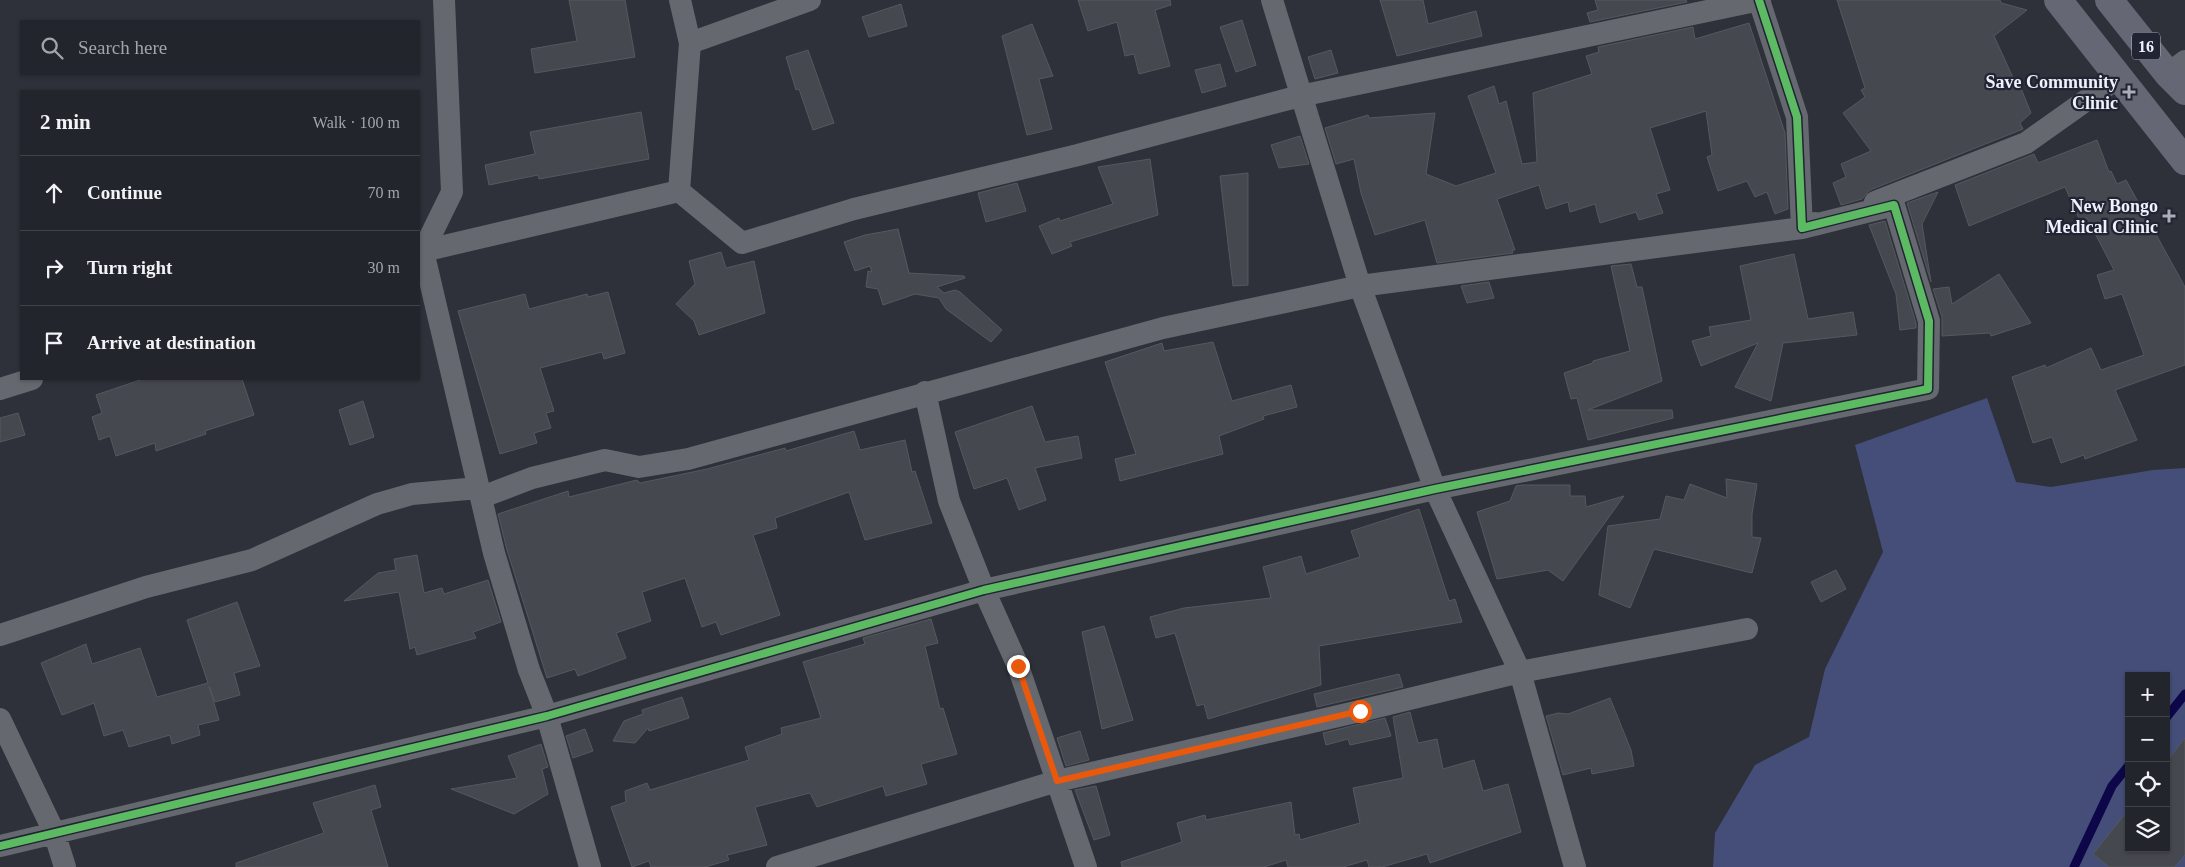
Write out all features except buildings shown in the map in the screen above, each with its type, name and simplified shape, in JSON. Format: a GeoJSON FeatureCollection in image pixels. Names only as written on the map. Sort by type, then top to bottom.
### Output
{"type":"FeatureCollection","features":[{"type":"Feature","properties":{"kind":"main road","name":"16"},"geometry":{"type":"LineString","coordinates":[[2058,0],[2185,161]]}},
{"type":"Feature","properties":{"kind":"main road","name":"16"},"geometry":{"type":"LineString","coordinates":[[2109,0],[2179,75]]}},
{"type":"Feature","properties":{"kind":"street"},"geometry":{"type":"LineString","coordinates":[[444,0],[452,192],[421,252],[494,553],[521,643],[547,716],[590,867]]}},
{"type":"Feature","properties":{"kind":"street"},"geometry":{"type":"LineString","coordinates":[[679,191],[690,43],[680,0]]}},
{"type":"Feature","properties":{"kind":"street"},"geometry":{"type":"LineString","coordinates":[[690,43],[810,0]]}},
{"type":"Feature","properties":{"kind":"street"},"geometry":{"type":"LineString","coordinates":[[1272,0],[1360,286],[1435,489],[1520,672],[1572,866]]}},
{"type":"Feature","properties":{"kind":"street"},"geometry":{"type":"LineString","coordinates":[[679,191],[742,243],[854,209],[1078,155],[1300,96],[1759,0],[1797,117],[1802,228]]}},
{"type":"Feature","properties":{"kind":"street"},"geometry":{"type":"LineString","coordinates":[[1802,228],[1924,184],[2026,143],[2119,77]]}},
{"type":"Feature","properties":{"kind":"street"},"geometry":{"type":"LineString","coordinates":[[421,252],[679,191]]}},
{"type":"Feature","properties":{"kind":"street"},"geometry":{"type":"LineString","coordinates":[[0,635],[146,587],[252,560],[324,526],[377,504],[412,494],[480,493],[605,460],[639,467],[688,459],[925,392],[1163,328],[1360,286],[1802,228],[1894,205],[1929,320],[1928,388],[1435,489],[984,590],[547,716],[0,846]]}},
{"type":"Feature","properties":{"kind":"street"},"geometry":{"type":"LineString","coordinates":[[0,389],[29,380]]}},
{"type":"Feature","properties":{"kind":"street"},"geometry":{"type":"LineString","coordinates":[[925,392],[949,501],[984,590],[1018,666],[1086,867]]}},
{"type":"Feature","properties":{"kind":"street"},"geometry":{"type":"LineString","coordinates":[[777,867],[1057,781],[1520,672],[1747,629]]}},
{"type":"Feature","properties":{"kind":"street"},"geometry":{"type":"LineString","coordinates":[[0,719],[54,832],[65,867]]}},
{"type":"Feature","properties":{"kind":"shaded area"},"geometry":{"type":"Polygon","coordinates":[[[1987,398],[2016,482],[2051,487],[2153,470],[2185,468],[2185,867],[1713,867],[1715,833],[1755,765],[1809,737],[1825,669],[1883,552],[1855,445],[1987,398]]]}},
{"type":"Feature","properties":{"kind":"waterway"},"geometry":{"type":"LineString","coordinates":[[2167,717],[2185,694]]}},
{"type":"Feature","properties":{"kind":"waterway"},"geometry":{"type":"LineString","coordinates":[[2074,867],[2112,786],[2125,770]]}},
{"type":"Feature","properties":{"kind":"cycle path"},"geometry":{"type":"LineString","coordinates":[[0,846],[547,716],[984,590],[1435,489],[1928,389],[1929,321],[1894,205],[1802,228],[1797,117],[1759,0]]}},
{"type":"Feature","properties":{"kind":"place","name":"Save Community Clinic"},"geometry":{"type":"Point","coordinates":[2129,92]}},
{"type":"Feature","properties":{"kind":"place","name":"New Bongo Medical Clinic"},"geometry":{"type":"Point","coordinates":[2169,216]}},
{"type":"Feature","properties":{"kind":"route"},"geometry":{"type":"LineString","coordinates":[[1018,666],[1057,781],[1360,711]]}}]}
